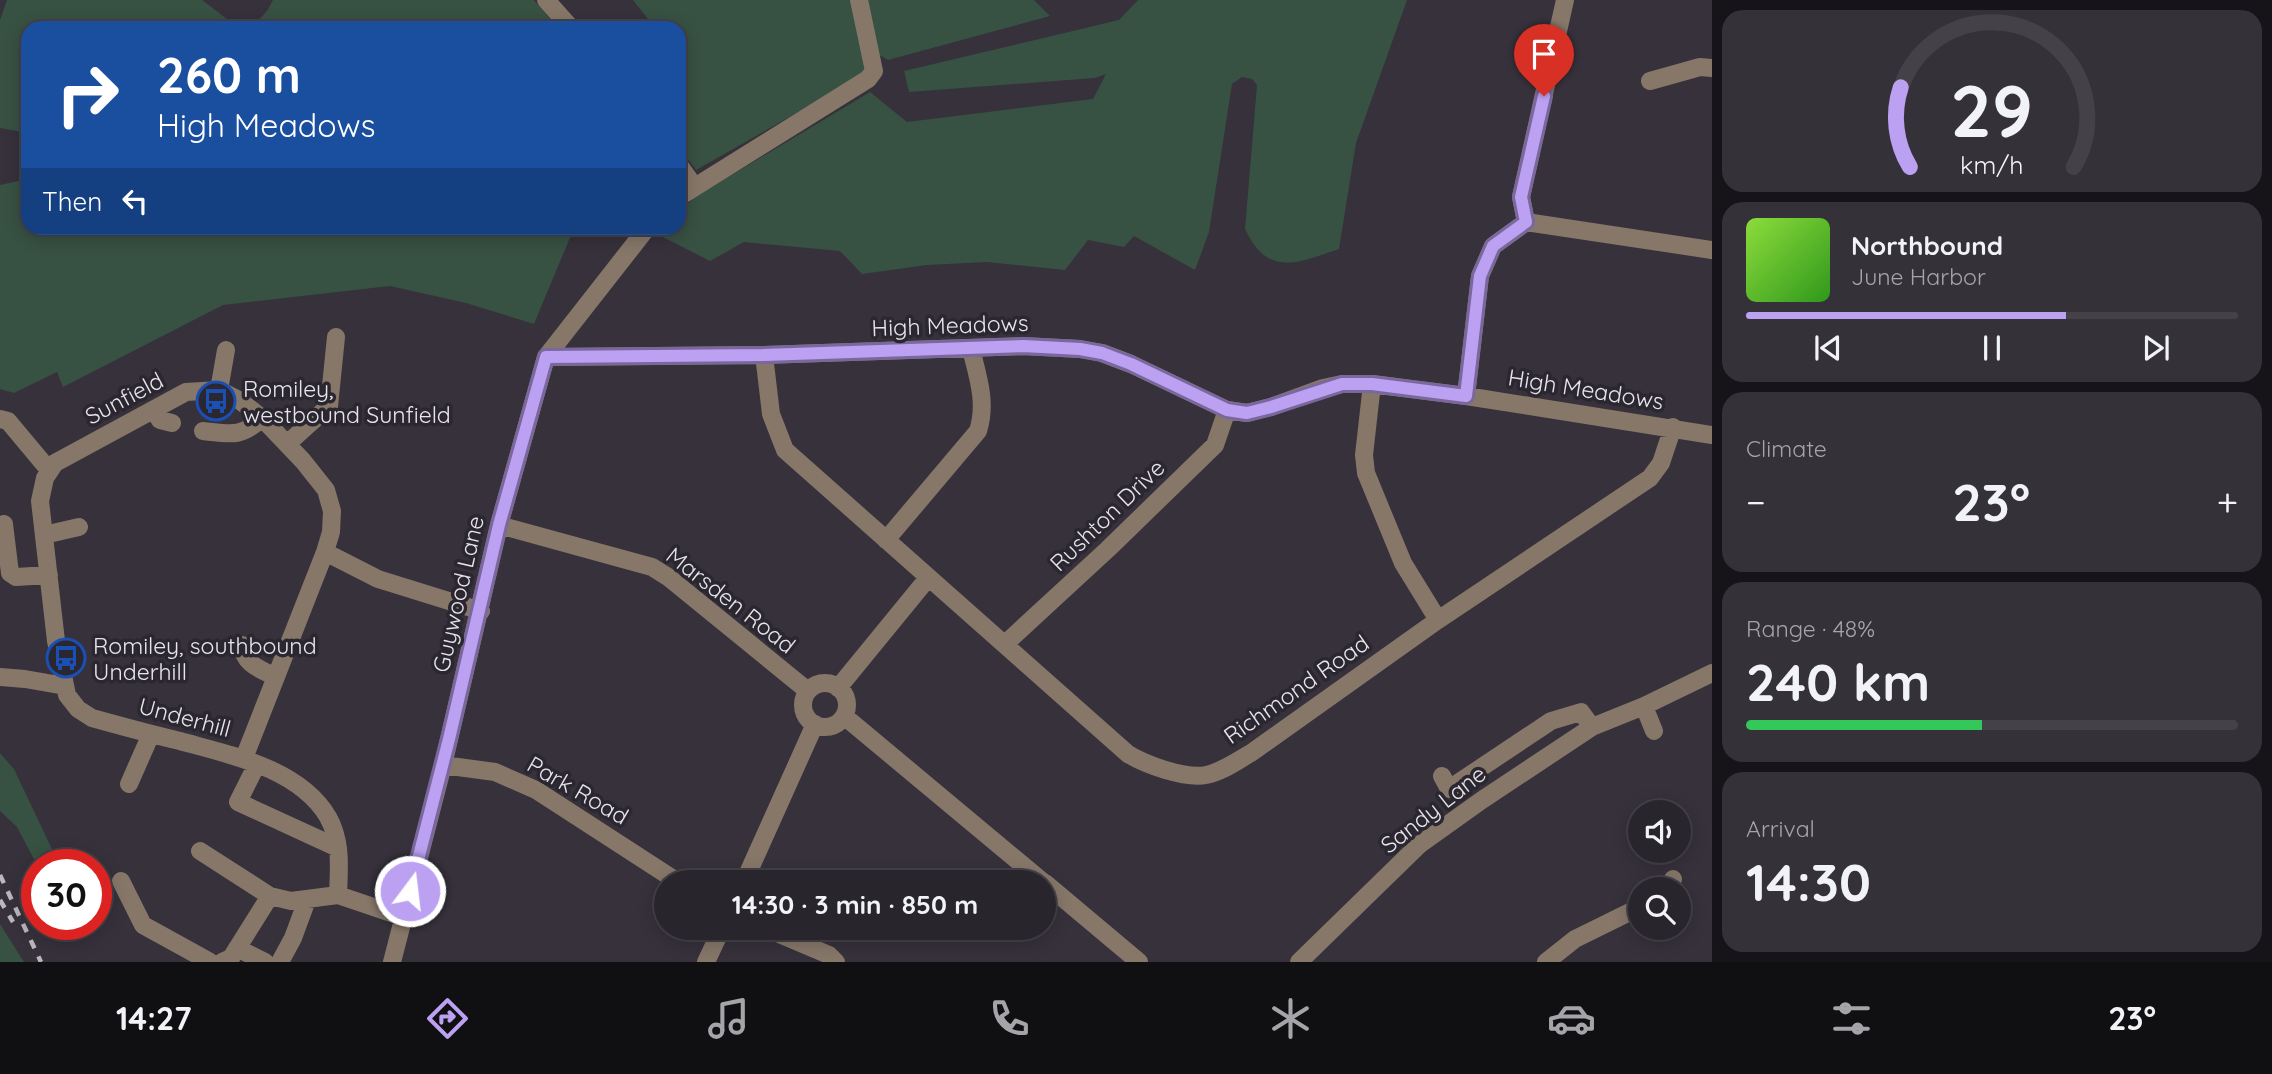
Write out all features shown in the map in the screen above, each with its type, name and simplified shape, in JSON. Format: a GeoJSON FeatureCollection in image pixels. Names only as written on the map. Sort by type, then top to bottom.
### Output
{"type":"FeatureCollection","features":[{"type":"Feature","properties":{"kind":"street"},"geometry":{"type":"LineString","coordinates":[[546,0],[564,21]]}},
{"type":"Feature","properties":{"kind":"street"},"geometry":{"type":"LineString","coordinates":[[686,191],[868,79],[874,71],[859,0]]}},
{"type":"Feature","properties":{"kind":"street"},"geometry":{"type":"LineString","coordinates":[[1526,222],[1521,197],[1565,0]]}},
{"type":"Feature","properties":{"kind":"street"},"geometry":{"type":"LineString","coordinates":[[1650,81],[1700,67],[1712,68]]}},
{"type":"Feature","properties":{"kind":"street"},"geometry":{"type":"LineString","coordinates":[[1466,396],[1480,276],[1493,246],[1526,222],[1712,250]]}},
{"type":"Feature","properties":{"kind":"street","name":"Guywood Lane"},"geometry":{"type":"LineString","coordinates":[[392,962],[481,611],[499,525],[546,357],[642,235]]}},
{"type":"Feature","properties":{"kind":"street"},"geometry":{"type":"LineString","coordinates":[[287,444],[329,406],[336,337]]}},
{"type":"Feature","properties":{"kind":"street","name":"High Meadows"},"geometry":{"type":"LineString","coordinates":[[546,357],[764,355],[1023,346],[1080,349],[1102,353],[1131,364],[1227,410],[1247,413],[1342,384],[1372,384],[1673,427],[1712,435]]}},
{"type":"Feature","properties":{"kind":"street"},"geometry":{"type":"LineString","coordinates":[[886,540],[978,431],[983,416],[983,399],[971,349]]}},
{"type":"Feature","properties":{"kind":"street"},"geometry":{"type":"LineString","coordinates":[[226,350],[219,390],[239,400],[262,418],[326,490],[332,511],[331,531],[325,552],[378,579],[481,611]]}},
{"type":"Feature","properties":{"kind":"street","name":"Richmond Road"},"geometry":{"type":"LineString","coordinates":[[764,355],[771,414],[785,450],[1128,754],[1143,764],[1172,772],[1205,775],[1251,753],[1438,620],[1650,478],[1661,463],[1673,427]]}},
{"type":"Feature","properties":{"kind":"street"},"geometry":{"type":"LineString","coordinates":[[1372,384],[1364,455],[1366,473],[1404,562],[1438,620]]}},
{"type":"Feature","properties":{"kind":"street","name":"Sunfield"},"geometry":{"type":"LineString","coordinates":[[50,470],[55,463],[186,392],[219,390]]}},
{"type":"Feature","properties":{"kind":"street"},"geometry":{"type":"LineString","coordinates":[[154,410],[160,419],[172,423]]}},
{"type":"Feature","properties":{"kind":"street","name":"Rushton Drive"},"geometry":{"type":"LineString","coordinates":[[1004,644],[1108,549],[1215,444],[1227,410]]}},
{"type":"Feature","properties":{"kind":"street"},"geometry":{"type":"LineString","coordinates":[[203,431],[241,433],[250,430],[262,418]]}},
{"type":"Feature","properties":{"kind":"street"},"geometry":{"type":"LineString","coordinates":[[0,419],[8,421],[50,470]]}},
{"type":"Feature","properties":{"kind":"street","name":"Underhill"},"geometry":{"type":"LineString","coordinates":[[50,470],[42,488],[40,502],[56,641],[67,695],[78,709],[92,718],[251,761],[282,775],[327,806],[338,848],[338,895]]}},
{"type":"Feature","properties":{"kind":"street"},"geometry":{"type":"LineString","coordinates":[[4,524],[4,568],[16,577],[49,575]]}},
{"type":"Feature","properties":{"kind":"street","name":"Marsden Road"},"geometry":{"type":"LineString","coordinates":[[499,525],[652,567],[668,577],[808,691]]}},
{"type":"Feature","properties":{"kind":"street"},"geometry":{"type":"LineString","coordinates":[[44,535],[79,527]]}},
{"type":"Feature","properties":{"kind":"street","name":"Underhill"},"geometry":{"type":"LineString","coordinates":[[251,761],[276,677],[325,552]]}},
{"type":"Feature","properties":{"kind":"street"},"geometry":{"type":"LineString","coordinates":[[838,688],[928,578]]}},
{"type":"Feature","properties":{"kind":"street"},"geometry":{"type":"LineString","coordinates":[[242,645],[247,662],[276,677]]}},
{"type":"Feature","properties":{"kind":"street","name":"Sandy Lane"},"geometry":{"type":"LineString","coordinates":[[1299,962],[1419,845],[1592,727],[1711,676]]}},
{"type":"Feature","properties":{"kind":"street"},"geometry":{"type":"LineString","coordinates":[[0,677],[65,686]]}},
{"type":"Feature","properties":{"kind":"street"},"geometry":{"type":"LineString","coordinates":[[822,683],[838,688],[846,701],[844,716],[831,726],[815,724],[803,709],[803,700],[808,691],[822,683]]}},
{"type":"Feature","properties":{"kind":"street"},"geometry":{"type":"LineString","coordinates":[[1644,706],[1654,731]]}},
{"type":"Feature","properties":{"kind":"street"},"geometry":{"type":"LineString","coordinates":[[1576,737],[1563,718],[1581,712],[1592,727]]}},
{"type":"Feature","properties":{"kind":"street"},"geometry":{"type":"LineString","coordinates":[[844,716],[1028,870]]}},
{"type":"Feature","properties":{"kind":"street","name":"Sandy Lane"},"geometry":{"type":"LineString","coordinates":[[1442,776],[1449,789],[1551,720],[1563,718]]}},
{"type":"Feature","properties":{"kind":"street"},"geometry":{"type":"LineString","coordinates":[[749,870],[815,724]]}},
{"type":"Feature","properties":{"kind":"street"},"geometry":{"type":"LineString","coordinates":[[129,784],[151,734]]}},
{"type":"Feature","properties":{"kind":"street"},"geometry":{"type":"LineString","coordinates":[[251,761],[238,803],[338,848]]}},
{"type":"Feature","properties":{"kind":"street","name":"Park Road"},"geometry":{"type":"LineString","coordinates":[[443,765],[495,772],[536,790],[659,870]]}},
{"type":"Feature","properties":{"kind":"street"},"geometry":{"type":"LineString","coordinates":[[200,850],[270,896],[292,901],[338,895],[403,916]]}},
{"type":"Feature","properties":{"kind":"street"},"geometry":{"type":"LineString","coordinates":[[121,881],[143,925],[210,962]]}},
{"type":"Feature","properties":{"kind":"street"},"geometry":{"type":"LineString","coordinates":[[1056,893],[1139,962]]}},
{"type":"Feature","properties":{"kind":"street"},"geometry":{"type":"LineString","coordinates":[[222,962],[231,958],[270,896]]}},
{"type":"Feature","properties":{"kind":"street"},"geometry":{"type":"LineString","coordinates":[[280,962],[293,938],[307,900]]}},
{"type":"Feature","properties":{"kind":"street"},"geometry":{"type":"LineString","coordinates":[[1546,962],[1575,939],[1628,913]]}},
{"type":"Feature","properties":{"kind":"street"},"geometry":{"type":"LineString","coordinates":[[706,962],[716,940]]}},
{"type":"Feature","properties":{"kind":"street"},"geometry":{"type":"LineString","coordinates":[[793,940],[829,955],[836,962]]}},
{"type":"Feature","properties":{"kind":"street"},"geometry":{"type":"LineString","coordinates":[[237,948],[265,962]]}},
{"type":"Feature","properties":{"kind":"green space"},"geometry":{"type":"Polygon","coordinates":[[[7,0],[202,0],[230,21],[21,21],[21,132],[0,128],[0,20],[7,0]]]}},
{"type":"Feature","properties":{"kind":"green space"},"geometry":{"type":"Polygon","coordinates":[[[273,0],[534,0],[552,21],[258,21],[273,0]]]}},
{"type":"Feature","properties":{"kind":"green space"},"geometry":{"type":"Polygon","coordinates":[[[633,0],[853,0],[867,67],[858,78],[696,170],[686,157],[686,21],[650,21],[633,0]]]}},
{"type":"Feature","properties":{"kind":"green space"},"geometry":{"type":"Polygon","coordinates":[[[865,0],[1034,0],[1050,16],[888,60],[876,53],[865,0]]]}},
{"type":"Feature","properties":{"kind":"green space"},"geometry":{"type":"Polygon","coordinates":[[[1138,0],[1407,0],[1356,143],[1339,249],[1310,259],[1285,263],[1274,261],[1254,245],[1245,229],[1257,85],[1252,79],[1242,77],[1232,84],[1209,232],[1195,270],[1134,236],[1124,247],[1088,240],[1065,270],[987,262],[927,265],[862,274],[840,251],[744,242],[710,261],[659,235],[686,235],[686,205],[695,197],[870,92],[907,122],[1093,99],[1106,74],[1095,78],[909,92],[904,71],[1119,20],[1138,0]]]}},
{"type":"Feature","properties":{"kind":"green space"},"geometry":{"type":"Polygon","coordinates":[[[21,180],[21,235],[571,235],[534,324],[466,303],[390,286],[223,305],[63,387],[57,372],[14,393],[0,389],[0,185],[21,180]]]}},
{"type":"Feature","properties":{"kind":"green space"},"geometry":{"type":"Polygon","coordinates":[[[0,753],[14,769],[52,849],[29,849],[17,827],[0,811],[0,753]]]}},
{"type":"Feature","properties":{"kind":"green space"},"geometry":{"type":"Polygon","coordinates":[[[0,924],[24,962],[0,962],[0,924]]]}},
{"type":"Feature","properties":{"kind":"railway"},"geometry":{"type":"LineString","coordinates":[[0,875],[41,962]]}},
{"type":"Feature","properties":{"kind":"railway"},"geometry":{"type":"LineString","coordinates":[[0,900],[13,922]]}},
{"type":"Feature","properties":{"kind":"place","name":"Romiley, westbound Sunfield"},"geometry":{"type":"Point","coordinates":[216,401]}},
{"type":"Feature","properties":{"kind":"place","name":"Romiley, southbound Underhill"},"geometry":{"type":"Point","coordinates":[66,658]}},
{"type":"Feature","properties":{"kind":"route"},"geometry":{"type":"LineString","coordinates":[[410,891],[481,611],[499,525],[546,357],[764,355],[1023,346],[1102,353],[1227,410],[1247,413],[1342,384],[1372,384],[1466,396],[1480,276],[1493,246],[1526,222],[1521,197],[1544,96]]}}]}
